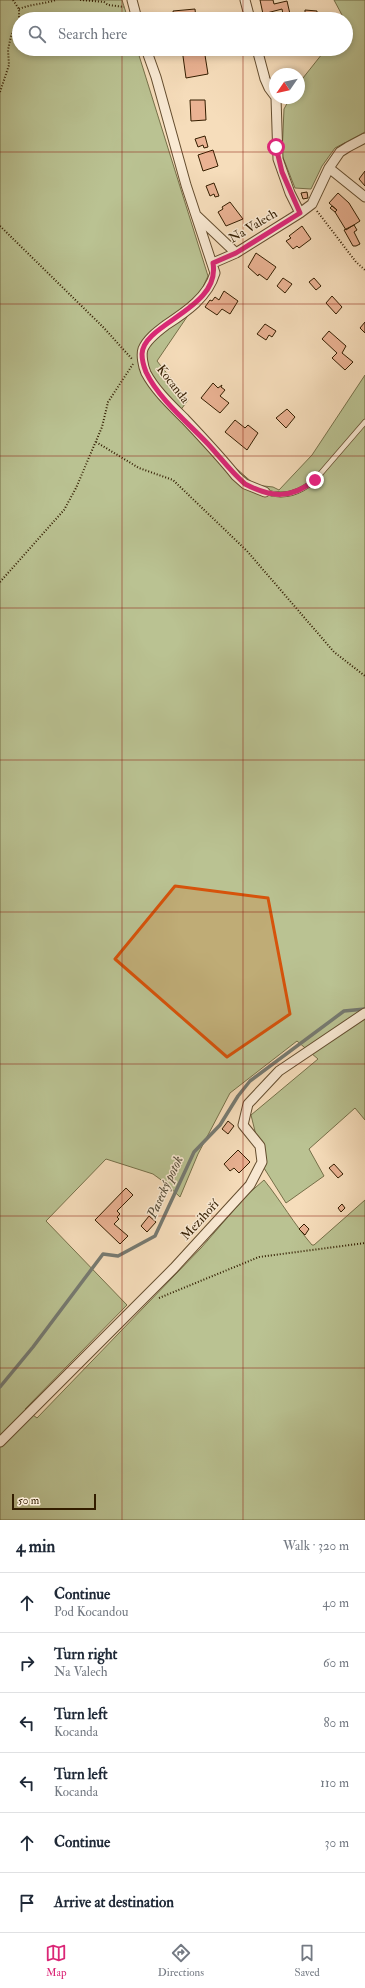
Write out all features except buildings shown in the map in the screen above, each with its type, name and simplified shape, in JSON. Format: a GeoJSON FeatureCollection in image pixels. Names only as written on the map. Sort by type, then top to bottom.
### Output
{"type":"FeatureCollection","features":[{"type":"Feature","properties":{"kind":"street"},"geometry":{"type":"LineString","coordinates":[[245,0],[248,12]]}},
{"type":"Feature","properties":{"kind":"street","name":"Kocanda"},"geometry":{"type":"LineString","coordinates":[[148,56],[156,77],[195,214],[213,263],[215,273],[209,285],[191,308],[154,335],[143,349],[143,362],[146,373],[168,402],[236,476],[245,484],[265,492]]}},
{"type":"Feature","properties":{"kind":"street"},"geometry":{"type":"LineString","coordinates":[[260,56],[265,79],[269,88]]}},
{"type":"Feature","properties":{"kind":"street"},"geometry":{"type":"LineString","coordinates":[[275,104],[278,159],[290,193],[300,213]]}},
{"type":"Feature","properties":{"kind":"street","name":"Na Valech"},"geometry":{"type":"LineString","coordinates":[[213,263],[236,253],[312,204],[329,168],[340,152],[348,146],[365,138]]}},
{"type":"Feature","properties":{"kind":"street"},"geometry":{"type":"LineString","coordinates":[[329,168],[365,197]]}},
{"type":"Feature","properties":{"kind":"street"},"geometry":{"type":"LineString","coordinates":[[195,214],[236,253]]}},
{"type":"Feature","properties":{"kind":"street","name":"Mezihoří"},"geometry":{"type":"LineString","coordinates":[[0,1442],[174,1268],[250,1185],[262,1162],[260,1146],[243,1125],[248,1104],[279,1071],[362,1016]]}},
{"type":"Feature","properties":{"kind":"lane"},"geometry":{"type":"LineString","coordinates":[[265,492],[274,495],[291,494],[304,488],[315,480],[365,422]]}},
{"type":"Feature","properties":{"kind":"path"},"geometry":{"type":"LineString","coordinates":[[13,0],[19,9],[27,5],[44,4],[56,0]]}},
{"type":"Feature","properties":{"kind":"path"},"geometry":{"type":"LineString","coordinates":[[80,0],[104,2],[108,5],[133,4]]}},
{"type":"Feature","properties":{"kind":"path"},"geometry":{"type":"LineString","coordinates":[[0,92],[9,65],[8,50],[12,34]]}},
{"type":"Feature","properties":{"kind":"path"},"geometry":{"type":"LineString","coordinates":[[312,204],[356,262],[365,270]]}},
{"type":"Feature","properties":{"kind":"path"},"geometry":{"type":"LineString","coordinates":[[0,226],[104,328],[134,361],[108,402],[102,427],[96,442],[76,488],[64,510],[0,582]]}},
{"type":"Feature","properties":{"kind":"path"},"geometry":{"type":"LineString","coordinates":[[96,442],[139,468],[173,480],[247,551],[334,652],[365,676]]}},
{"type":"Feature","properties":{"kind":"path"},"geometry":{"type":"LineString","coordinates":[[156,1299],[259,1256],[365,1243]]}},
{"type":"Feature","properties":{"kind":"highlighted area"},"geometry":{"type":"Polygon","coordinates":[[[175,886],[268,898],[290,1014],[227,1057],[115,959],[175,886]]]}},
{"type":"Feature","properties":{"kind":"green space"},"geometry":{"type":"Polygon","coordinates":[[[0,0],[122,0],[126,12],[12,12],[12,56],[139,56],[208,276],[193,308],[157,361],[188,400],[180,411],[210,445],[255,485],[273,487],[279,490],[312,455],[365,375],[365,1120],[355,1108],[309,1149],[324,1176],[286,1203],[264,1168],[251,1115],[318,1059],[297,1041],[230,1093],[198,1154],[180,1197],[153,1174],[106,1159],[46,1221],[127,1305],[25,1409],[37,1418],[201,1248],[247,1195],[264,1180],[312,1245],[314,1245],[365,1200],[365,1520],[0,1520],[0,0]]]}},
{"type":"Feature","properties":{"kind":"green space"},"geometry":{"type":"Polygon","coordinates":[[[334,0],[365,0],[365,132],[335,148],[322,166],[311,189],[295,188],[282,155],[284,109],[287,104],[305,104],[305,75],[320,56],[353,56],[353,12],[340,12],[334,0]]]}},
{"type":"Feature","properties":{"kind":"waterway","name":"Pasecký potok"},"geometry":{"type":"LineString","coordinates":[[0,1387],[33,1347],[103,1254],[118,1256],[155,1236],[194,1152],[220,1125],[238,1096],[250,1081],[344,1011],[365,1009]]}},
{"type":"Feature","properties":{"kind":"route"},"geometry":{"type":"LineString","coordinates":[[276,147],[282,172],[300,213],[236,253],[213,263],[215,273],[214,277],[197,302],[154,335],[143,349],[142,354],[146,373],[154,385],[236,476],[245,484],[256,490],[274,495],[298,492],[315,480]]}}]}
